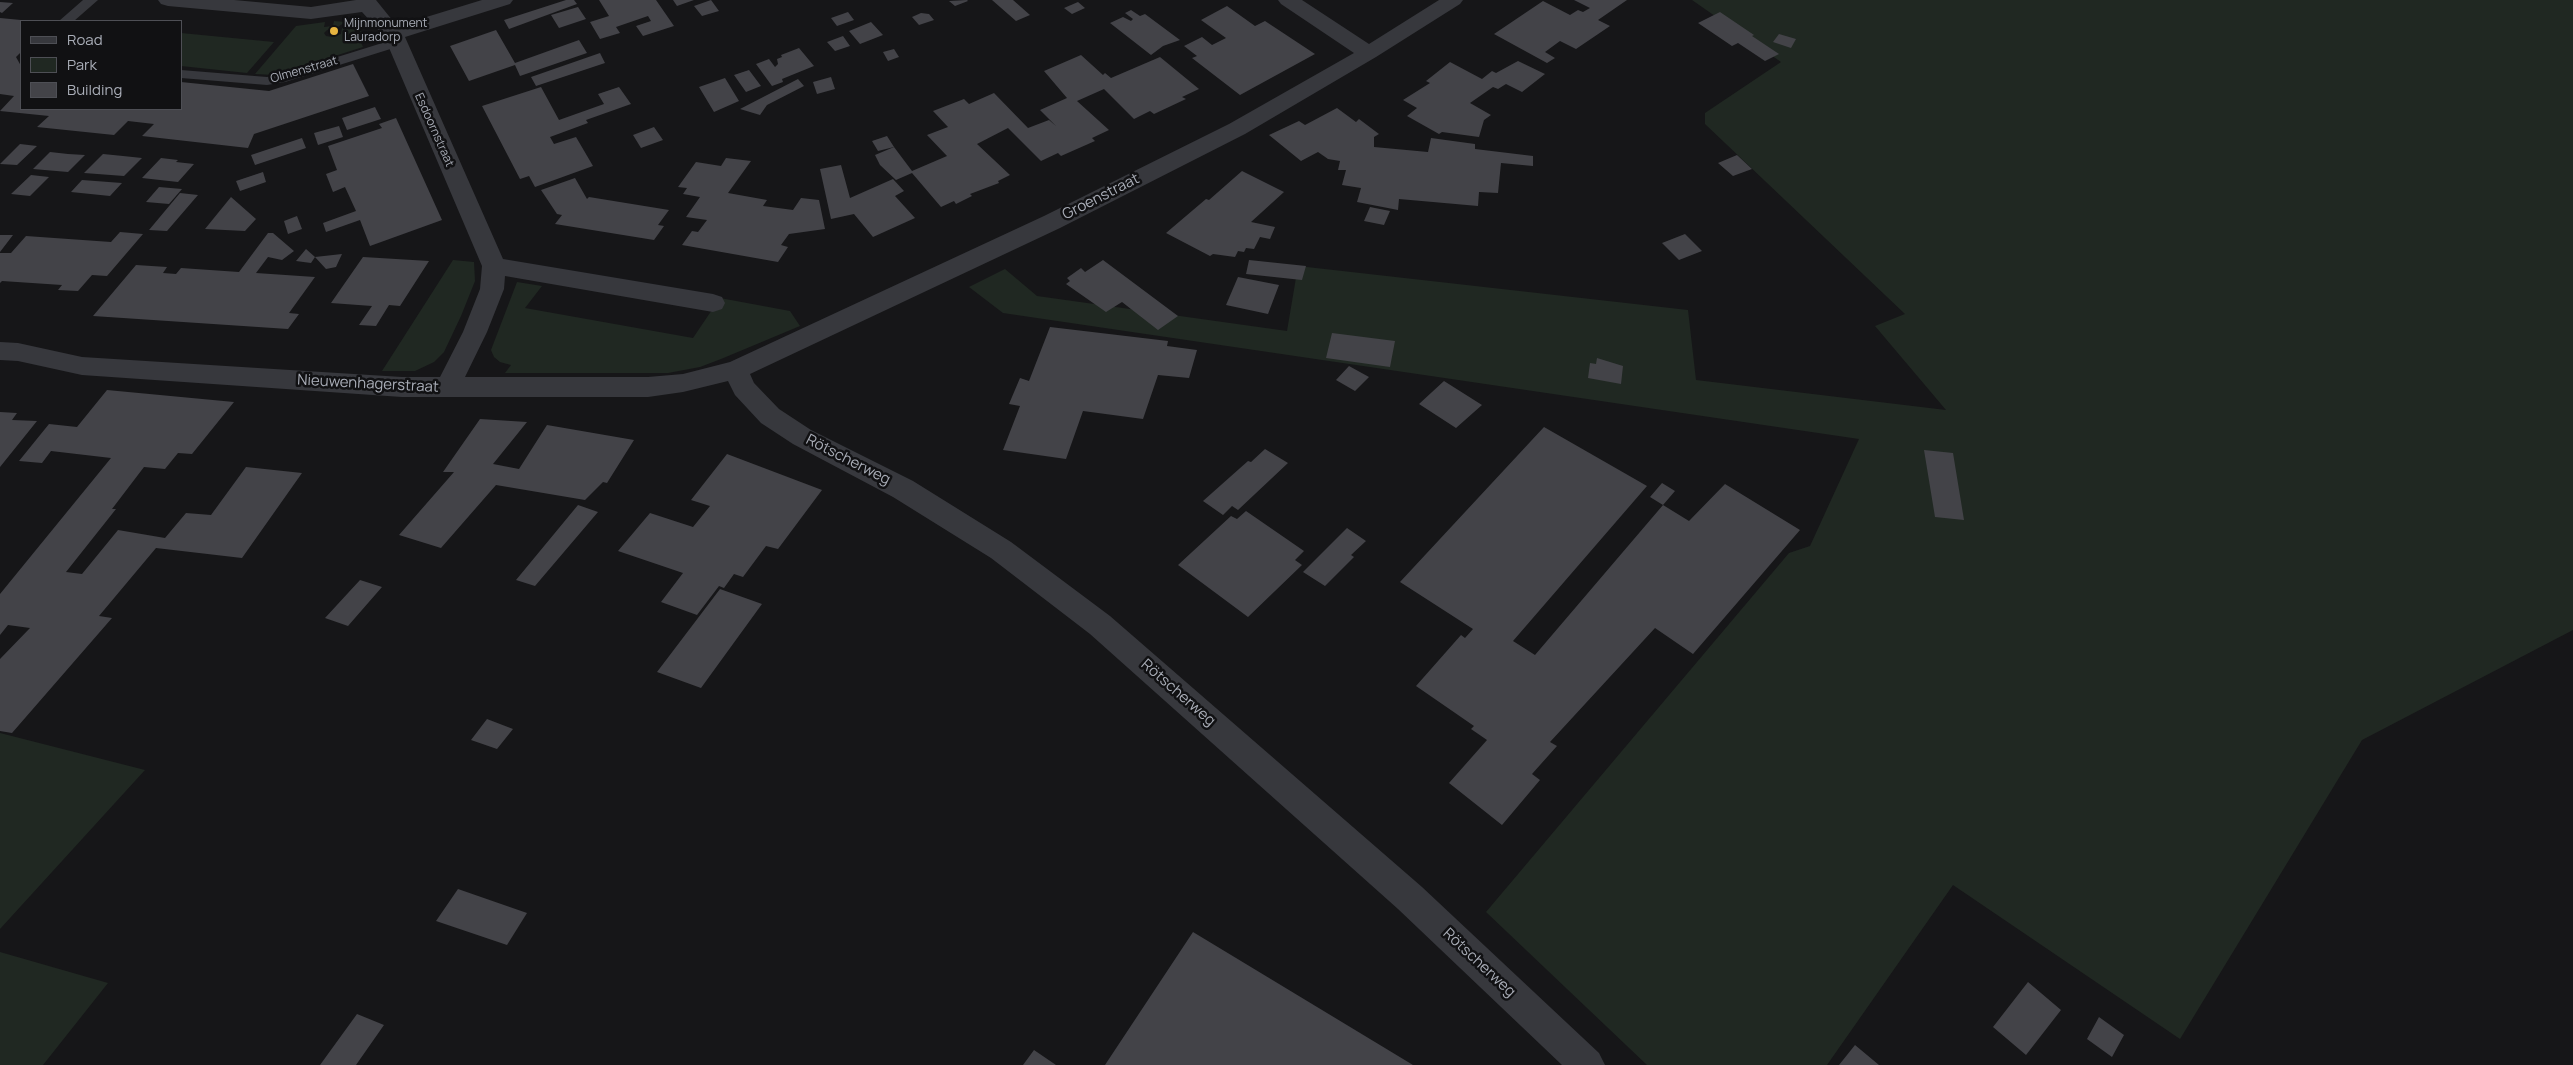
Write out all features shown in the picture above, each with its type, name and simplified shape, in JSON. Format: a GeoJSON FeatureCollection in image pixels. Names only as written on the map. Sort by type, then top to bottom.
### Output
{"type":"FeatureCollection","features":[{"type":"Feature","properties":{"kind":"street"},"geometry":{"type":"LineString","coordinates":[[168,0],[311,13],[367,3]]}},
{"type":"Feature","properties":{"kind":"street"},"geometry":{"type":"LineString","coordinates":[[394,38],[503,0]]}},
{"type":"Feature","properties":{"kind":"street"},"geometry":{"type":"LineString","coordinates":[[1288,0],[1368,53]]}},
{"type":"Feature","properties":{"kind":"street","name":"Groenstraat"},"geometry":{"type":"LineString","coordinates":[[736,370],[1052,222],[1237,129],[1368,53],[1453,0]]}},
{"type":"Feature","properties":{"kind":"street","name":"Esdoornstraat"},"geometry":{"type":"LineString","coordinates":[[367,3],[394,38],[494,266],[492,290],[475,332],[447,388]]}},
{"type":"Feature","properties":{"kind":"street"},"geometry":{"type":"LineString","coordinates":[[494,266],[713,303]]}},
{"type":"Feature","properties":{"kind":"street","name":"Nieuwenhagerstraat"},"geometry":{"type":"LineString","coordinates":[[0,351],[18,352],[82,366],[361,385],[447,388],[648,386],[683,383],[736,370]]}},
{"type":"Feature","properties":{"kind":"street","name":"Rötscherweg"},"geometry":{"type":"LineString","coordinates":[[736,370],[744,388],[770,416],[802,437],[903,489],[1001,550],[1100,625],[1410,898],[1587,1065]]}},
{"type":"Feature","properties":{"kind":"lane"},"geometry":{"type":"LineString","coordinates":[[67,20],[90,0]]}},
{"type":"Feature","properties":{"kind":"lane","name":"Olmenstraat"},"geometry":{"type":"LineString","coordinates":[[182,74],[267,81],[285,78],[394,38]]}},
{"type":"Feature","properties":{"kind":"green space"},"geometry":{"type":"Polygon","coordinates":[[[1692,0],[2573,0],[2573,630],[2362,740],[2180,1039],[1953,885],[1827,1065],[1647,1065],[1486,912],[1789,553],[1810,546],[1859,439],[1003,313],[969,287],[1005,269],[1037,296],[1287,331],[1298,266],[1688,310],[1696,380],[1946,410],[1875,326],[1905,314],[1705,124],[1705,113],[1781,62],[1692,0]]]}},
{"type":"Feature","properties":{"kind":"green space"},"geometry":{"type":"Polygon","coordinates":[[[334,21],[345,22],[338,27],[327,30],[324,33],[326,36],[332,37],[341,34],[342,28],[351,22],[358,26],[363,34],[358,36],[363,47],[275,75],[255,74],[296,26],[325,22],[324,27],[333,26],[334,21]]]}},
{"type":"Feature","properties":{"kind":"green space"},"geometry":{"type":"Polygon","coordinates":[[[182,33],[274,42],[247,73],[182,66],[182,33]]]}},
{"type":"Feature","properties":{"kind":"green space"},"geometry":{"type":"Polygon","coordinates":[[[453,260],[474,262],[475,281],[444,352],[434,362],[415,371],[382,371],[453,260]]]}},
{"type":"Feature","properties":{"kind":"green space"},"geometry":{"type":"Polygon","coordinates":[[[517,282],[542,286],[525,308],[693,338],[720,298],[790,311],[800,326],[700,367],[668,373],[505,373],[511,365],[500,362],[494,357],[491,350],[517,282]]]}},
{"type":"Feature","properties":{"kind":"green space"},"geometry":{"type":"Polygon","coordinates":[[[0,733],[145,770],[0,929],[0,733]]]}},
{"type":"Feature","properties":{"kind":"green space"},"geometry":{"type":"Polygon","coordinates":[[[0,952],[108,983],[43,1065],[0,1065],[0,952]]]}},
{"type":"Feature","properties":{"kind":"building"},"geometry":{"type":"Polygon","coordinates":[[[566,0],[574,0],[577,4],[509,29],[504,20],[566,0]]]}},
{"type":"Feature","properties":{"kind":"building"},"geometry":{"type":"Polygon","coordinates":[[[599,0],[656,0],[674,26],[643,36],[636,26],[651,21],[648,16],[616,27],[620,33],[600,39],[590,22],[609,16],[599,0]]]}},
{"type":"Feature","properties":{"kind":"building"},"geometry":{"type":"Polygon","coordinates":[[[673,0],[694,0],[677,6],[673,0]]]}},
{"type":"Feature","properties":{"kind":"building"},"geometry":{"type":"Polygon","coordinates":[[[711,0],[719,11],[702,16],[694,6],[711,0]]]}},
{"type":"Feature","properties":{"kind":"building"},"geometry":{"type":"Polygon","coordinates":[[[967,0],[955,6],[949,1],[967,0]]]}},
{"type":"Feature","properties":{"kind":"building"},"geometry":{"type":"Polygon","coordinates":[[[992,0],[1013,0],[1030,15],[1016,21],[992,0]]]}},
{"type":"Feature","properties":{"kind":"building"},"geometry":{"type":"Polygon","coordinates":[[[1574,0],[1627,0],[1598,20],[1610,26],[1576,49],[1560,41],[1545,52],[1555,58],[1547,63],[1494,34],[1543,1],[1570,15],[1578,10],[1583,12],[1590,8],[1574,0]]]}},
{"type":"Feature","properties":{"kind":"building"},"geometry":{"type":"Polygon","coordinates":[[[0,2],[13,3],[2,13],[0,12],[0,2]]]}},
{"type":"Feature","properties":{"kind":"building"},"geometry":{"type":"Polygon","coordinates":[[[1078,2],[1085,8],[1072,14],[1064,8],[1078,2]]]}},
{"type":"Feature","properties":{"kind":"building"},"geometry":{"type":"Polygon","coordinates":[[[1227,6],[1255,26],[1265,21],[1315,54],[1240,95],[1192,58],[1197,56],[1184,46],[1202,37],[1212,45],[1226,38],[1201,20],[1227,6]]]}},
{"type":"Feature","properties":{"kind":"building"},"geometry":{"type":"Polygon","coordinates":[[[578,7],[586,19],[559,28],[551,15],[578,7]]]}},
{"type":"Feature","properties":{"kind":"building"},"geometry":{"type":"Polygon","coordinates":[[[1131,10],[1140,16],[1145,14],[1180,40],[1163,46],[1151,55],[1110,23],[1123,17],[1131,21],[1133,19],[1125,13],[1131,10]]]}},
{"type":"Feature","properties":{"kind":"building"},"geometry":{"type":"Polygon","coordinates":[[[848,12],[854,20],[837,26],[831,18],[848,12]]]}},
{"type":"Feature","properties":{"kind":"building"},"geometry":{"type":"Polygon","coordinates":[[[1720,12],[1779,54],[1765,61],[1738,43],[1732,46],[1698,23],[1720,12]]]}},
{"type":"Feature","properties":{"kind":"building"},"geometry":{"type":"Polygon","coordinates":[[[921,13],[929,14],[934,20],[919,25],[912,17],[921,13]]]}},
{"type":"Feature","properties":{"kind":"building"},"geometry":{"type":"Polygon","coordinates":[[[0,18],[21,20],[20,53],[16,57],[20,64],[20,110],[182,110],[182,82],[269,91],[353,64],[369,96],[254,134],[248,148],[142,136],[154,124],[128,121],[114,135],[37,127],[49,116],[0,111],[14,96],[0,94],[0,18]]]}},
{"type":"Feature","properties":{"kind":"building"},"geometry":{"type":"Polygon","coordinates":[[[871,22],[883,35],[860,44],[849,31],[871,22]]]}},
{"type":"Feature","properties":{"kind":"building"},"geometry":{"type":"Polygon","coordinates":[[[496,30],[515,63],[579,40],[587,53],[520,76],[515,65],[469,81],[450,46],[496,30]]]}},
{"type":"Feature","properties":{"kind":"building"},"geometry":{"type":"Polygon","coordinates":[[[1779,34],[1796,39],[1791,48],[1773,42],[1779,34]]]}},
{"type":"Feature","properties":{"kind":"building"},"geometry":{"type":"Polygon","coordinates":[[[843,36],[850,46],[835,51],[827,42],[843,36]]]}},
{"type":"Feature","properties":{"kind":"building"},"geometry":{"type":"Polygon","coordinates":[[[799,48],[814,66],[782,79],[783,82],[772,86],[756,64],[769,59],[775,67],[778,64],[777,59],[782,57],[781,55],[799,48]]]}},
{"type":"Feature","properties":{"kind":"building"},"geometry":{"type":"Polygon","coordinates":[[[894,49],[899,57],[888,61],[883,52],[894,49]]]}},
{"type":"Feature","properties":{"kind":"building"},"geometry":{"type":"Polygon","coordinates":[[[600,53],[605,63],[536,86],[531,77],[600,53]]]}},
{"type":"Feature","properties":{"kind":"building"},"geometry":{"type":"Polygon","coordinates":[[[1081,55],[1103,75],[1105,73],[1111,78],[1160,57],[1199,89],[1182,97],[1186,99],[1154,114],[1150,111],[1134,119],[1104,89],[1077,101],[1109,130],[1092,138],[1095,141],[1061,156],[1058,153],[1041,161],[1008,128],[977,144],[1010,175],[998,181],[999,183],[970,194],[972,196],[956,204],[954,201],[941,207],[912,173],[896,180],[880,165],[875,155],[894,147],[912,171],[947,156],[927,135],[948,127],[933,111],[964,99],[969,104],[994,93],[1028,128],[1049,120],[1056,126],[1040,110],[1067,98],[1044,71],[1081,55]]]}},
{"type":"Feature","properties":{"kind":"building"},"geometry":{"type":"Polygon","coordinates":[[[1518,61],[1545,74],[1522,92],[1506,84],[1498,89],[1493,87],[1470,103],[1491,115],[1484,120],[1479,137],[1442,132],[1439,134],[1407,116],[1417,108],[1403,100],[1430,83],[1426,81],[1450,62],[1482,79],[1492,71],[1496,73],[1518,61]]]}},
{"type":"Feature","properties":{"kind":"building"},"geometry":{"type":"Polygon","coordinates":[[[749,70],[761,86],[746,92],[734,75],[749,70]]]}},
{"type":"Feature","properties":{"kind":"building"},"geometry":{"type":"Polygon","coordinates":[[[831,77],[835,89],[817,94],[813,82],[831,77]]]}},
{"type":"Feature","properties":{"kind":"building"},"geometry":{"type":"Polygon","coordinates":[[[725,78],[739,101],[714,112],[699,87],[725,78]]]}},
{"type":"Feature","properties":{"kind":"building"},"geometry":{"type":"Polygon","coordinates":[[[798,79],[804,86],[767,105],[760,115],[740,109],[798,79]]]}},
{"type":"Feature","properties":{"kind":"building"},"geometry":{"type":"Polygon","coordinates":[[[541,87],[559,120],[604,104],[598,94],[619,87],[631,104],[586,120],[588,123],[550,137],[554,144],[576,137],[593,166],[535,187],[529,176],[520,179],[482,106],[541,87]]]}},
{"type":"Feature","properties":{"kind":"building"},"geometry":{"type":"Polygon","coordinates":[[[375,107],[381,119],[347,130],[342,118],[375,107]]]}},
{"type":"Feature","properties":{"kind":"building"},"geometry":{"type":"Polygon","coordinates":[[[1337,108],[1356,122],[1359,119],[1379,134],[1374,137],[1374,147],[1428,152],[1431,138],[1475,144],[1475,149],[1533,156],[1533,166],[1501,163],[1498,193],[1479,192],[1478,206],[1399,199],[1398,210],[1357,202],[1361,188],[1342,185],[1346,170],[1338,170],[1340,161],[1328,159],[1318,152],[1301,161],[1269,135],[1299,121],[1305,125],[1337,108]]]}},
{"type":"Feature","properties":{"kind":"building"},"geometry":{"type":"Polygon","coordinates":[[[396,118],[442,220],[370,246],[360,220],[326,232],[323,223],[356,211],[345,187],[333,192],[326,174],[337,170],[328,146],[382,128],[379,124],[396,118]]]}},
{"type":"Feature","properties":{"kind":"building"},"geometry":{"type":"Polygon","coordinates":[[[339,126],[343,137],[318,145],[314,133],[339,126]]]}},
{"type":"Feature","properties":{"kind":"building"},"geometry":{"type":"Polygon","coordinates":[[[654,127],[663,140],[641,148],[633,135],[654,127]]]}},
{"type":"Feature","properties":{"kind":"building"},"geometry":{"type":"Polygon","coordinates":[[[887,136],[894,147],[878,151],[872,141],[887,136]]]}},
{"type":"Feature","properties":{"kind":"building"},"geometry":{"type":"Polygon","coordinates":[[[302,138],[306,148],[255,165],[251,155],[302,138]]]}},
{"type":"Feature","properties":{"kind":"building"},"geometry":{"type":"Polygon","coordinates":[[[20,144],[37,146],[17,165],[0,164],[20,144]]]}},
{"type":"Feature","properties":{"kind":"building"},"geometry":{"type":"Polygon","coordinates":[[[50,152],[85,155],[68,172],[33,169],[50,152]]]}},
{"type":"Feature","properties":{"kind":"building"},"geometry":{"type":"Polygon","coordinates":[[[103,154],[142,158],[124,176],[84,173],[103,154]]]}},
{"type":"Feature","properties":{"kind":"building"},"geometry":{"type":"Polygon","coordinates":[[[1737,155],[1752,169],[1733,176],[1718,163],[1737,155]]]}},
{"type":"Feature","properties":{"kind":"building"},"geometry":{"type":"Polygon","coordinates":[[[161,158],[194,164],[178,182],[142,178],[161,158]]]}},
{"type":"Feature","properties":{"kind":"building"},"geometry":{"type":"Polygon","coordinates":[[[726,158],[751,161],[728,193],[767,200],[763,206],[793,210],[801,198],[819,200],[825,229],[789,234],[781,245],[788,247],[778,262],[682,245],[692,231],[698,232],[707,220],[686,217],[700,197],[683,194],[687,188],[678,187],[696,162],[721,166],[726,158]]]}},
{"type":"Feature","properties":{"kind":"building"},"geometry":{"type":"Polygon","coordinates":[[[841,165],[850,198],[893,179],[904,191],[895,196],[915,218],[873,237],[854,214],[831,219],[820,169],[841,165]]]}},
{"type":"Feature","properties":{"kind":"building"},"geometry":{"type":"Polygon","coordinates":[[[1242,171],[1284,192],[1251,222],[1275,227],[1270,239],[1260,237],[1254,249],[1246,248],[1244,252],[1238,251],[1235,257],[1213,254],[1210,256],[1166,233],[1206,199],[1209,200],[1242,171]]]}},
{"type":"Feature","properties":{"kind":"building"},"geometry":{"type":"Polygon","coordinates":[[[263,172],[266,182],[240,191],[236,181],[263,172]]]}},
{"type":"Feature","properties":{"kind":"building"},"geometry":{"type":"Polygon","coordinates":[[[31,175],[49,177],[30,196],[11,194],[31,175]]]}},
{"type":"Feature","properties":{"kind":"building"},"geometry":{"type":"Polygon","coordinates":[[[575,178],[587,199],[589,197],[669,210],[658,225],[664,226],[654,240],[555,224],[562,215],[557,214],[541,190],[575,178]]]}},
{"type":"Feature","properties":{"kind":"building"},"geometry":{"type":"Polygon","coordinates":[[[82,180],[122,183],[110,196],[71,192],[82,180]]]}},
{"type":"Feature","properties":{"kind":"building"},"geometry":{"type":"Polygon","coordinates":[[[159,187],[182,189],[169,204],[146,202],[159,187]]]}},
{"type":"Feature","properties":{"kind":"building"},"geometry":{"type":"Polygon","coordinates":[[[180,193],[198,195],[167,231],[149,230],[180,193]]]}},
{"type":"Feature","properties":{"kind":"building"},"geometry":{"type":"Polygon","coordinates":[[[231,197],[256,219],[245,231],[205,229],[231,197]]]}},
{"type":"Feature","properties":{"kind":"building"},"geometry":{"type":"Polygon","coordinates":[[[1370,207],[1390,211],[1384,225],[1364,221],[1370,207]]]}},
{"type":"Feature","properties":{"kind":"building"},"geometry":{"type":"Polygon","coordinates":[[[297,216],[302,229],[288,234],[284,221],[297,216]]]}},
{"type":"Feature","properties":{"kind":"building"},"geometry":{"type":"Polygon","coordinates":[[[120,232],[143,234],[107,276],[92,275],[78,291],[58,290],[62,285],[2,281],[0,283],[0,253],[11,253],[26,236],[111,242],[120,232]]]}},
{"type":"Feature","properties":{"kind":"building"},"geometry":{"type":"Polygon","coordinates":[[[268,233],[273,233],[294,251],[282,260],[268,257],[256,273],[315,277],[289,313],[299,314],[288,329],[93,316],[136,265],[167,267],[163,273],[176,274],[181,268],[239,272],[268,233]]]}},
{"type":"Feature","properties":{"kind":"building"},"geometry":{"type":"Polygon","coordinates":[[[1685,234],[1702,251],[1679,260],[1662,243],[1685,234]]]}},
{"type":"Feature","properties":{"kind":"building"},"geometry":{"type":"Polygon","coordinates":[[[0,235],[13,235],[0,252],[0,235]]]}},
{"type":"Feature","properties":{"kind":"building"},"geometry":{"type":"Polygon","coordinates":[[[306,249],[315,257],[311,263],[296,261],[306,249]]]}},
{"type":"Feature","properties":{"kind":"building"},"geometry":{"type":"Polygon","coordinates":[[[342,254],[336,267],[326,269],[315,257],[342,254]]]}},
{"type":"Feature","properties":{"kind":"building"},"geometry":{"type":"Polygon","coordinates":[[[363,257],[429,261],[400,306],[389,305],[376,326],[359,325],[372,306],[331,303],[363,257]]]}},
{"type":"Feature","properties":{"kind":"building"},"geometry":{"type":"Polygon","coordinates":[[[1103,260],[1178,316],[1158,330],[1122,302],[1106,312],[1066,284],[1070,281],[1067,278],[1081,268],[1085,272],[1103,260]]]}},
{"type":"Feature","properties":{"kind":"building"},"geometry":{"type":"Polygon","coordinates":[[[1249,260],[1306,266],[1302,280],[1246,274],[1249,260]]]}},
{"type":"Feature","properties":{"kind":"building"},"geometry":{"type":"Polygon","coordinates":[[[1238,277],[1279,285],[1268,314],[1226,305],[1238,277]]]}},
{"type":"Feature","properties":{"kind":"building"},"geometry":{"type":"Polygon","coordinates":[[[1050,327],[1168,341],[1167,346],[1197,350],[1189,378],[1158,375],[1143,419],[1083,411],[1066,459],[1003,450],[1020,406],[1009,404],[1020,378],[1029,381],[1050,327]]]}},
{"type":"Feature","properties":{"kind":"building"},"geometry":{"type":"Polygon","coordinates":[[[1332,333],[1395,341],[1390,367],[1326,358],[1332,333]]]}},
{"type":"Feature","properties":{"kind":"building"},"geometry":{"type":"Polygon","coordinates":[[[1597,358],[1623,366],[1621,384],[1588,378],[1590,363],[1596,364],[1597,358]]]}},
{"type":"Feature","properties":{"kind":"building"},"geometry":{"type":"Polygon","coordinates":[[[1349,366],[1369,377],[1355,391],[1336,380],[1349,366]]]}},
{"type":"Feature","properties":{"kind":"building"},"geometry":{"type":"Polygon","coordinates":[[[1444,381],[1482,405],[1456,428],[1419,404],[1444,381]]]}},
{"type":"Feature","properties":{"kind":"building"},"geometry":{"type":"Polygon","coordinates":[[[107,390],[234,402],[192,454],[178,453],[165,469],[144,467],[112,509],[116,509],[66,572],[82,574],[118,530],[165,538],[186,513],[211,515],[246,467],[302,473],[242,558],[156,548],[99,616],[112,618],[12,733],[0,731],[0,659],[30,628],[8,625],[0,635],[0,594],[111,458],[51,451],[42,463],[19,461],[49,424],[77,427],[107,390]]]}},
{"type":"Feature","properties":{"kind":"building"},"geometry":{"type":"Polygon","coordinates":[[[0,412],[17,413],[12,420],[37,421],[0,467],[0,412]]]}},
{"type":"Feature","properties":{"kind":"building"},"geometry":{"type":"Polygon","coordinates":[[[480,419],[527,422],[493,464],[519,469],[547,425],[634,440],[607,483],[603,482],[585,500],[496,485],[441,548],[399,535],[454,472],[443,472],[480,419]]]}},
{"type":"Feature","properties":{"kind":"building"},"geometry":{"type":"Polygon","coordinates":[[[1544,427],[1647,486],[1513,641],[1535,655],[1663,505],[1689,521],[1725,484],[1800,530],[1693,654],[1655,628],[1550,742],[1557,746],[1532,774],[1540,780],[1502,825],[1449,783],[1487,740],[1471,729],[1474,726],[1416,686],[1461,635],[1465,638],[1473,629],[1400,582],[1544,427]]]}},
{"type":"Feature","properties":{"kind":"building"},"geometry":{"type":"Polygon","coordinates":[[[1265,449],[1288,463],[1238,510],[1232,506],[1223,515],[1203,501],[1248,461],[1251,462],[1265,449]]]}},
{"type":"Feature","properties":{"kind":"building"},"geometry":{"type":"Polygon","coordinates":[[[1924,450],[1953,453],[1964,520],[1935,517],[1924,450]]]}},
{"type":"Feature","properties":{"kind":"building"},"geometry":{"type":"Polygon","coordinates":[[[727,454],[822,490],[778,549],[766,546],[743,577],[734,574],[724,588],[719,586],[697,615],[661,602],[683,573],[618,551],[650,513],[693,527],[710,506],[691,500],[727,454]]]}},
{"type":"Feature","properties":{"kind":"building"},"geometry":{"type":"Polygon","coordinates":[[[1662,483],[1675,491],[1663,505],[1650,497],[1662,483]]]}},
{"type":"Feature","properties":{"kind":"building"},"geometry":{"type":"Polygon","coordinates":[[[578,505],[598,512],[535,586],[516,580],[578,505]]]}},
{"type":"Feature","properties":{"kind":"building"},"geometry":{"type":"Polygon","coordinates":[[[1246,511],[1304,551],[1295,560],[1302,565],[1248,617],[1178,565],[1231,516],[1237,519],[1246,511]]]}},
{"type":"Feature","properties":{"kind":"building"},"geometry":{"type":"Polygon","coordinates":[[[1347,528],[1366,541],[1351,555],[1354,557],[1325,586],[1303,572],[1347,528]]]}},
{"type":"Feature","properties":{"kind":"building"},"geometry":{"type":"Polygon","coordinates":[[[360,580],[382,587],[348,626],[325,618],[360,580]]]}},
{"type":"Feature","properties":{"kind":"building"},"geometry":{"type":"Polygon","coordinates":[[[720,589],[762,604],[701,688],[657,672],[720,589]]]}},
{"type":"Feature","properties":{"kind":"building"},"geometry":{"type":"Polygon","coordinates":[[[487,719],[513,729],[497,749],[471,740],[487,719]]]}},
{"type":"Feature","properties":{"kind":"building"},"geometry":{"type":"Polygon","coordinates":[[[458,889],[527,913],[507,945],[436,921],[458,889]]]}},
{"type":"Feature","properties":{"kind":"building"},"geometry":{"type":"Polygon","coordinates":[[[1193,932],[1413,1065],[1105,1065],[1193,932]]]}},
{"type":"Feature","properties":{"kind":"building"},"geometry":{"type":"Polygon","coordinates":[[[2028,982],[2061,1010],[2026,1055],[1993,1027],[2028,982]]]}},
{"type":"Feature","properties":{"kind":"building"},"geometry":{"type":"Polygon","coordinates":[[[357,1014],[384,1025],[356,1065],[320,1065],[357,1014]]]}},
{"type":"Feature","properties":{"kind":"building"},"geometry":{"type":"Polygon","coordinates":[[[2099,1017],[2124,1035],[2112,1057],[2087,1039],[2099,1017]]]}},
{"type":"Feature","properties":{"kind":"building"},"geometry":{"type":"Polygon","coordinates":[[[1855,1045],[1879,1065],[1839,1065],[1855,1045]]]}},
{"type":"Feature","properties":{"kind":"building"},"geometry":{"type":"Polygon","coordinates":[[[1034,1050],[1056,1065],[1023,1065],[1034,1050]]]}},
{"type":"Feature","properties":{"kind":"place","name":"Mijnmonument Lauradorp"},"geometry":{"type":"Point","coordinates":[334,31]}}]}
